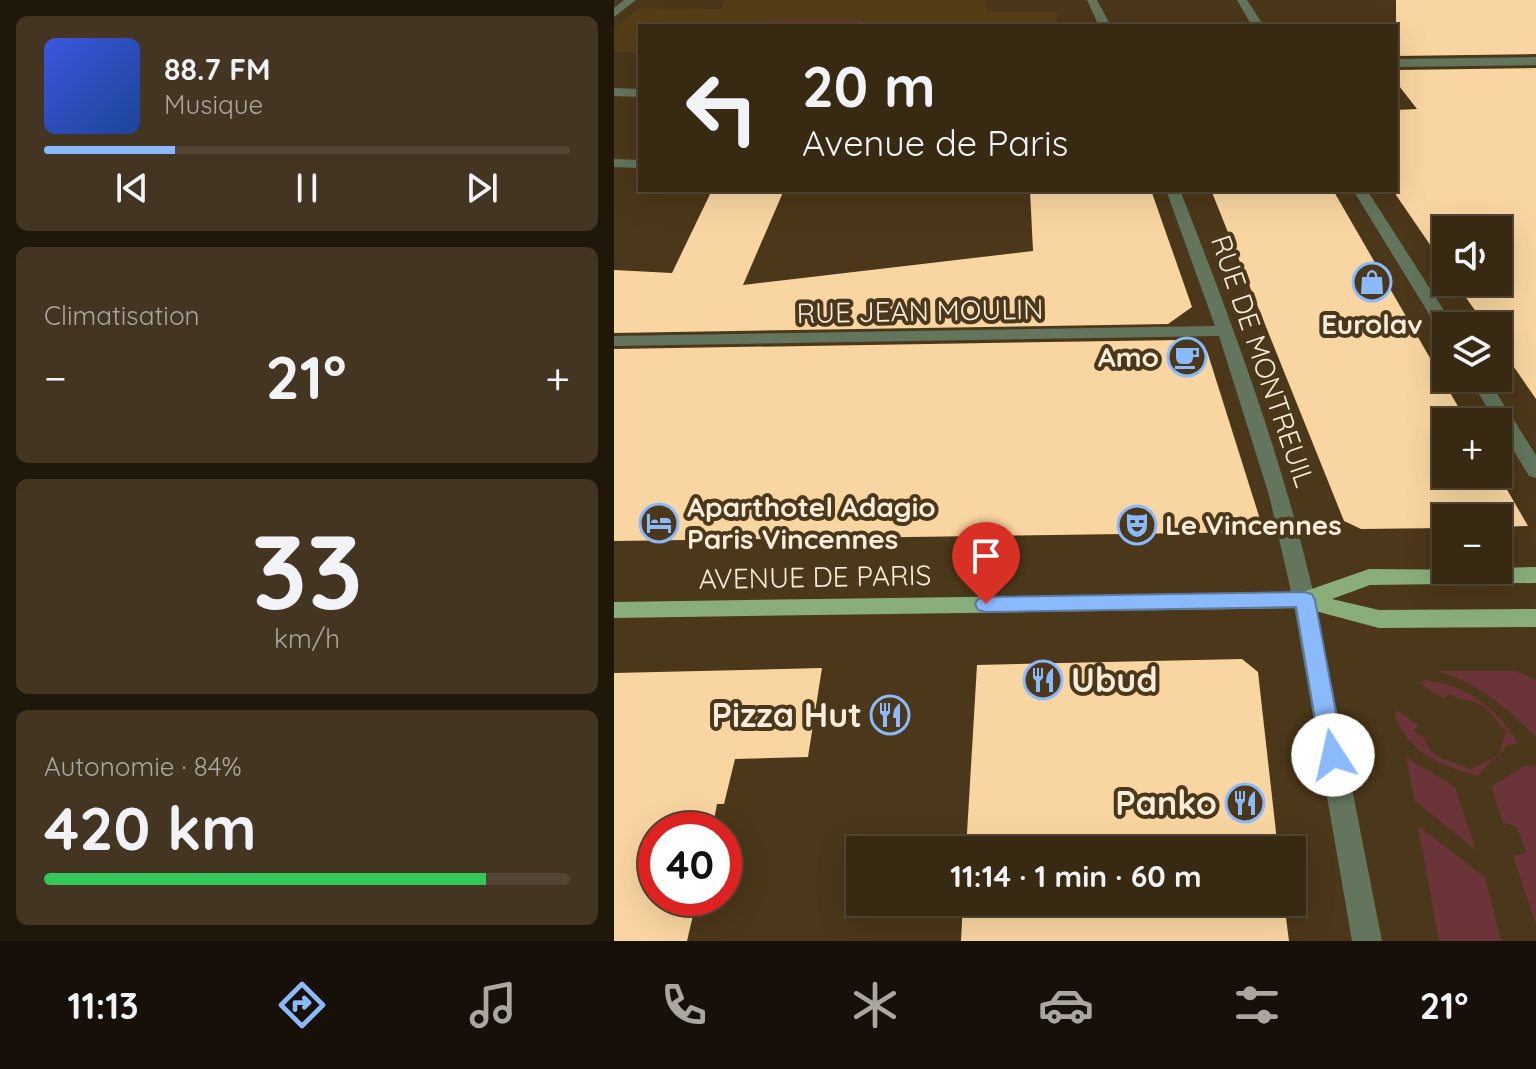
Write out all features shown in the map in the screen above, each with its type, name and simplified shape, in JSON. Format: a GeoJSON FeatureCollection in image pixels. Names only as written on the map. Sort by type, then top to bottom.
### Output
{"type":"FeatureCollection","features":[{"type":"Feature","properties":{"kind":"main road","name":"AVENUE DE PARIS"},"geometry":{"type":"LineString","coordinates":[[1304,600],[1369,577],[1536,575]]}},
{"type":"Feature","properties":{"kind":"main road","name":"AVENUE DE PARIS"},"geometry":{"type":"LineString","coordinates":[[614,610],[1304,600],[1379,619],[1536,618]]}},
{"type":"Feature","properties":{"kind":"street"},"geometry":{"type":"LineString","coordinates":[[614,14],[631,0]]}},
{"type":"Feature","properties":{"kind":"street"},"geometry":{"type":"LineString","coordinates":[[1092,0],[1104,24]]}},
{"type":"Feature","properties":{"kind":"street"},"geometry":{"type":"LineString","coordinates":[[1242,0],[1257,24]]}},
{"type":"Feature","properties":{"kind":"street"},"geometry":{"type":"LineString","coordinates":[[1398,63],[1536,61]]}},
{"type":"Feature","properties":{"kind":"street"},"geometry":{"type":"LineString","coordinates":[[614,92],[638,93]]}},
{"type":"Feature","properties":{"kind":"street"},"geometry":{"type":"LineString","coordinates":[[614,163],[638,164]]}},
{"type":"Feature","properties":{"kind":"street","name":"RUE DE MONTREUIL"},"geometry":{"type":"LineString","coordinates":[[1174,192],[1226,331],[1290,528],[1367,941]]}},
{"type":"Feature","properties":{"kind":"street"},"geometry":{"type":"LineString","coordinates":[[1361,192],[1437,312]]}},
{"type":"Feature","properties":{"kind":"street","name":"RUE JEAN MOULIN"},"geometry":{"type":"LineString","coordinates":[[614,341],[1226,331]]}},
{"type":"Feature","properties":{"kind":"street"},"geometry":{"type":"LineString","coordinates":[[1487,392],[1536,471]]}},
{"type":"Feature","properties":{"kind":"shaded area"},"geometry":{"type":"Polygon","coordinates":[[[725,0],[986,0],[988,12],[1057,12],[1056,24],[638,24],[638,53],[614,52],[614,29],[639,8],[721,9],[725,0]]]}},
{"type":"Feature","properties":{"kind":"shaded area"},"geometry":{"type":"Polygon","coordinates":[[[767,20],[863,22],[862,24],[764,24],[767,20]]]}},
{"type":"Feature","properties":{"kind":"shaded area"},"geometry":{"type":"Polygon","coordinates":[[[1438,671],[1515,671],[1536,680],[1536,737],[1491,698],[1438,671]]]}},
{"type":"Feature","properties":{"kind":"shaded area"},"geometry":{"type":"Polygon","coordinates":[[[1424,680],[1453,687],[1478,700],[1500,719],[1518,743],[1508,745],[1477,776],[1427,756],[1400,728],[1395,715],[1397,710],[1418,725],[1413,731],[1425,738],[1432,752],[1471,770],[1497,755],[1507,731],[1483,706],[1450,694],[1444,699],[1420,683],[1424,680]]]}},
{"type":"Feature","properties":{"kind":"shaded area"},"geometry":{"type":"Polygon","coordinates":[[[1406,757],[1455,787],[1476,850],[1415,801],[1406,757]]]}},
{"type":"Feature","properties":{"kind":"shaded area"},"geometry":{"type":"Polygon","coordinates":[[[1524,766],[1536,766],[1536,925],[1513,856],[1527,853],[1516,826],[1503,823],[1491,787],[1524,766]]]}},
{"type":"Feature","properties":{"kind":"shaded area"},"geometry":{"type":"Polygon","coordinates":[[[1418,826],[1485,877],[1501,941],[1439,941],[1418,826]]]}},
{"type":"Feature","properties":{"kind":"building"},"geometry":{"type":"Polygon","coordinates":[[[1396,0],[1536,0],[1536,54],[1398,56],[1396,0]]]}},
{"type":"Feature","properties":{"kind":"building"},"geometry":{"type":"Polygon","coordinates":[[[1536,68],[1536,399],[1512,364],[1512,312],[1476,312],[1465,296],[1512,296],[1512,216],[1432,216],[1432,248],[1396,195],[1398,110],[1417,109],[1398,85],[1398,70],[1536,68]]]}},
{"type":"Feature","properties":{"kind":"building"},"geometry":{"type":"Polygon","coordinates":[[[711,192],[783,192],[743,285],[1033,251],[1030,192],[1152,192],[1192,307],[1168,324],[614,333],[614,270],[672,273],[711,192]]]}},
{"type":"Feature","properties":{"kind":"building"},"geometry":{"type":"Polygon","coordinates":[[[1212,192],[1334,192],[1432,361],[1432,392],[1450,392],[1459,408],[1432,408],[1432,488],[1506,488],[1528,526],[1512,527],[1512,504],[1432,504],[1432,528],[1361,529],[1344,521],[1212,192]]]}},
{"type":"Feature","properties":{"kind":"building"},"geometry":{"type":"Polygon","coordinates":[[[1180,340],[1207,351],[1264,532],[614,541],[614,349],[1180,340]]]}},
{"type":"Feature","properties":{"kind":"building"},"geometry":{"type":"Polygon","coordinates":[[[1242,659],[1258,672],[1276,836],[967,836],[977,665],[1242,659]]]}},
{"type":"Feature","properties":{"kind":"building"},"geometry":{"type":"Polygon","coordinates":[[[822,668],[808,757],[735,759],[724,804],[717,804],[715,812],[638,812],[638,916],[693,916],[687,941],[614,941],[614,673],[822,668]]]}},
{"type":"Feature","properties":{"kind":"building"},"geometry":{"type":"Polygon","coordinates":[[[962,916],[1286,916],[1289,941],[961,941],[962,916]]]}},
{"type":"Feature","properties":{"kind":"place","name":"Eurolav"},"geometry":{"type":"Point","coordinates":[1372,282]}},
{"type":"Feature","properties":{"kind":"place","name":"Amo"},"geometry":{"type":"Point","coordinates":[1187,357]}},
{"type":"Feature","properties":{"kind":"place","name":"Aparthotel Adagio Paris Vincennes"},"geometry":{"type":"Point","coordinates":[659,523]}},
{"type":"Feature","properties":{"kind":"place","name":"Le Vincennes"},"geometry":{"type":"Point","coordinates":[1137,525]}},
{"type":"Feature","properties":{"kind":"place","name":"Ubud"},"geometry":{"type":"Point","coordinates":[1043,680]}},
{"type":"Feature","properties":{"kind":"place","name":"Pizza Hut"},"geometry":{"type":"Point","coordinates":[890,715]}},
{"type":"Feature","properties":{"kind":"place","name":"Panko"},"geometry":{"type":"Point","coordinates":[1245,803]}},
{"type":"Feature","properties":{"kind":"route"},"geometry":{"type":"LineString","coordinates":[[986,604],[1304,600],[1333,755]]}}]}
